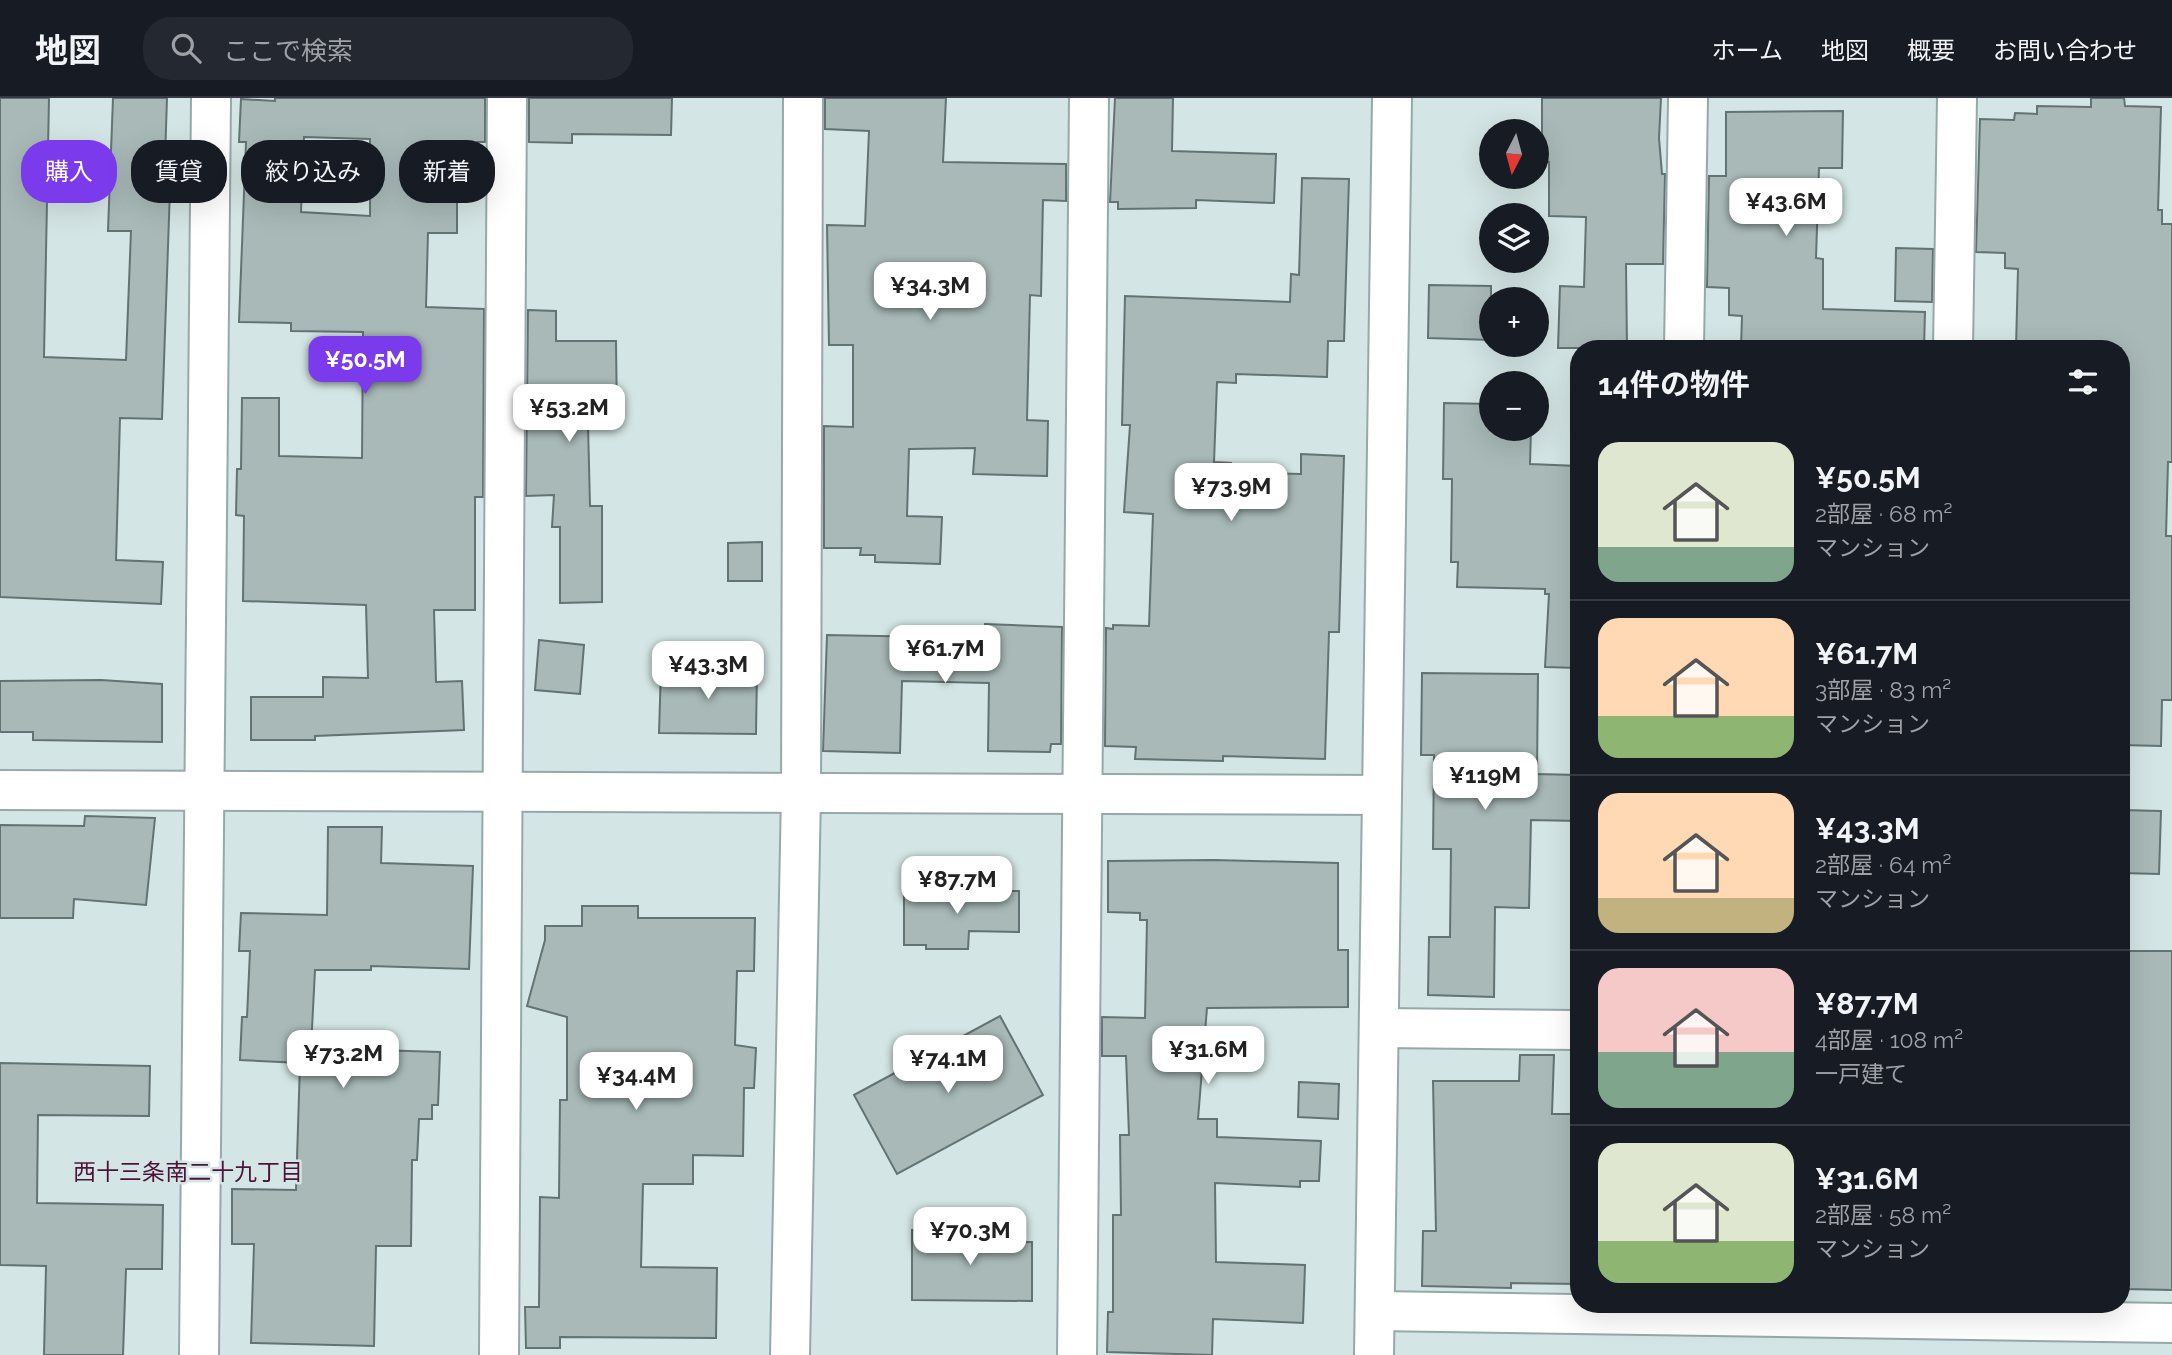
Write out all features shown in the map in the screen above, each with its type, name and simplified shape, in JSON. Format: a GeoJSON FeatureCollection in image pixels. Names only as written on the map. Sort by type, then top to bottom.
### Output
{"type":"FeatureCollection","features":[{"type":"Feature","properties":{"kind":"street"},"geometry":{"type":"LineString","coordinates":[[199,1355],[211,98]]}},
{"type":"Feature","properties":{"kind":"street"},"geometry":{"type":"LineString","coordinates":[[499,1355],[507,98]]}},
{"type":"Feature","properties":{"kind":"street"},"geometry":{"type":"LineString","coordinates":[[790,1355],[801,794],[803,98]]}},
{"type":"Feature","properties":{"kind":"street"},"geometry":{"type":"LineString","coordinates":[[1077,1355],[1089,98]]}},
{"type":"Feature","properties":{"kind":"street"},"geometry":{"type":"LineString","coordinates":[[1374,1355],[1381,1028],[1381,795],[1392,98]]}},
{"type":"Feature","properties":{"kind":"street"},"geometry":{"type":"LineString","coordinates":[[1684,340],[1688,98]]}},
{"type":"Feature","properties":{"kind":"street"},"geometry":{"type":"LineString","coordinates":[[1953,340],[1957,98]]}},
{"type":"Feature","properties":{"kind":"street"},"geometry":{"type":"LineString","coordinates":[[0,790],[1381,795]]}},
{"type":"Feature","properties":{"kind":"street"},"geometry":{"type":"LineString","coordinates":[[1381,1028],[1570,1030]]}},
{"type":"Feature","properties":{"kind":"street"},"geometry":{"type":"LineString","coordinates":[[1375,1311],[2172,1323]]}},
{"type":"Feature","properties":{"kind":"building"},"geometry":{"type":"Polygon","coordinates":[[[0,98],[49,98],[48,140],[21,140],[21,203],[47,203],[44,357],[126,360],[131,231],[108,231],[109,203],[117,203],[117,140],[111,140],[113,98],[167,98],[166,140],[131,140],[131,203],[170,203],[162,419],[120,418],[116,560],[163,562],[161,604],[0,597],[0,98]]]}},
{"type":"Feature","properties":{"kind":"building"},"geometry":{"type":"Polygon","coordinates":[[[275,98],[485,98],[485,140],[399,140],[399,203],[457,203],[457,233],[428,233],[426,307],[484,309],[483,497],[475,497],[475,610],[434,610],[436,682],[462,681],[464,730],[315,736],[315,740],[251,740],[251,697],[323,697],[323,677],[368,678],[366,605],[243,601],[244,516],[236,515],[237,469],[241,469],[242,398],[279,398],[279,456],[362,458],[363,332],[291,331],[291,323],[239,322],[244,203],[301,203],[301,212],[370,216],[370,203],[385,203],[385,140],[304,137],[304,140],[239,142],[241,99],[275,101],[275,98]]]}},
{"type":"Feature","properties":{"kind":"building"},"geometry":{"type":"Polygon","coordinates":[[[529,98],[672,98],[671,135],[572,134],[572,143],[529,142],[529,98]]]}},
{"type":"Feature","properties":{"kind":"building"},"geometry":{"type":"Polygon","coordinates":[[[825,98],[946,98],[943,162],[1066,164],[1066,201],[1043,200],[1041,296],[1030,295],[1027,420],[1048,421],[1047,476],[973,474],[975,448],[909,449],[907,516],[942,517],[940,564],[875,562],[875,555],[860,555],[861,548],[824,548],[824,426],[853,427],[853,345],[829,345],[827,225],[865,226],[869,131],[825,129],[825,98]]]}},
{"type":"Feature","properties":{"kind":"building"},"geometry":{"type":"Polygon","coordinates":[[[1115,98],[1173,98],[1172,151],[1276,154],[1274,203],[1196,200],[1196,208],[1118,209],[1118,202],[1110,202],[1115,98]]]}},
{"type":"Feature","properties":{"kind":"building"},"geometry":{"type":"Polygon","coordinates":[[[1542,98],[1661,98],[1659,138],[1662,174],[1665,174],[1663,264],[1626,264],[1627,340],[1570,340],[1570,348],[1558,348],[1560,286],[1584,287],[1586,217],[1549,216],[1549,119],[1542,119],[1542,98]]]}},
{"type":"Feature","properties":{"kind":"building"},"geometry":{"type":"Polygon","coordinates":[[[2091,98],[2124,98],[2125,106],[2161,107],[2158,210],[2162,210],[2162,224],[2172,224],[2172,462],[2168,462],[2166,536],[2172,536],[2172,700],[2162,700],[2161,746],[2130,745],[2130,340],[2016,340],[2018,269],[2005,268],[2005,253],[1976,252],[1980,119],[2014,120],[2015,113],[2037,114],[2037,106],[2091,107],[2091,98]]]}},
{"type":"Feature","properties":{"kind":"building"},"geometry":{"type":"Polygon","coordinates":[[[1843,111],[1842,168],[1819,168],[1816,258],[1823,259],[1823,309],[1925,312],[1924,340],[1741,340],[1742,316],[1729,315],[1729,288],[1707,287],[1709,176],[1726,176],[1726,112],[1843,111]]]}},
{"type":"Feature","properties":{"kind":"building"},"geometry":{"type":"Polygon","coordinates":[[[1302,178],[1349,179],[1344,341],[1328,341],[1327,377],[1236,374],[1236,383],[1217,382],[1214,462],[1231,463],[1230,472],[1301,474],[1301,454],[1344,456],[1339,632],[1329,632],[1325,759],[1223,756],[1223,761],[1135,759],[1136,747],[1105,746],[1106,628],[1113,629],[1113,625],[1149,626],[1153,514],[1124,512],[1130,425],[1122,425],[1125,296],[1290,302],[1291,274],[1299,275],[1302,178]]]}},
{"type":"Feature","properties":{"kind":"building"},"geometry":{"type":"Polygon","coordinates":[[[1896,248],[1933,249],[1932,302],[1895,301],[1896,248]]]}},
{"type":"Feature","properties":{"kind":"building"},"geometry":{"type":"Polygon","coordinates":[[[1429,285],[1491,286],[1479,287],[1479,340],[1428,338],[1429,285]]]}},
{"type":"Feature","properties":{"kind":"building"},"geometry":{"type":"Polygon","coordinates":[[[528,310],[556,311],[556,341],[616,341],[617,423],[588,424],[590,506],[602,506],[602,602],[560,603],[560,527],[552,527],[554,495],[526,496],[528,310]]]}},
{"type":"Feature","properties":{"kind":"building"},"geometry":{"type":"Polygon","coordinates":[[[1444,403],[1479,404],[1479,441],[1531,441],[1530,464],[1570,466],[1570,668],[1545,667],[1549,594],[1545,594],[1545,589],[1457,587],[1458,562],[1451,562],[1452,479],[1443,479],[1444,403]]]}},
{"type":"Feature","properties":{"kind":"building"},"geometry":{"type":"Polygon","coordinates":[[[762,542],[762,581],[728,581],[728,543],[762,542]]]}},
{"type":"Feature","properties":{"kind":"building"},"geometry":{"type":"Polygon","coordinates":[[[985,624],[1062,627],[1061,744],[1051,744],[1050,752],[988,751],[989,683],[902,681],[900,753],[823,751],[827,635],[984,638],[985,624]]]}},
{"type":"Feature","properties":{"kind":"building"},"geometry":{"type":"Polygon","coordinates":[[[539,640],[584,645],[580,694],[535,690],[539,640]]]}},
{"type":"Feature","properties":{"kind":"building"},"geometry":{"type":"Polygon","coordinates":[[[661,668],[757,669],[756,734],[659,733],[661,668]]]}},
{"type":"Feature","properties":{"kind":"building"},"geometry":{"type":"Polygon","coordinates":[[[1422,673],[1538,674],[1537,774],[1570,775],[1570,821],[1531,820],[1529,908],[1495,907],[1494,997],[1428,995],[1429,937],[1450,937],[1451,849],[1433,849],[1434,755],[1421,755],[1422,673]]]}},
{"type":"Feature","properties":{"kind":"building"},"geometry":{"type":"Polygon","coordinates":[[[101,680],[162,684],[162,742],[33,740],[33,732],[0,732],[0,681],[101,680]]]}},
{"type":"Feature","properties":{"kind":"building"},"geometry":{"type":"Polygon","coordinates":[[[2130,810],[2161,811],[2159,874],[2130,873],[2130,810]]]}},
{"type":"Feature","properties":{"kind":"building"},"geometry":{"type":"Polygon","coordinates":[[[85,816],[155,818],[146,905],[74,899],[73,918],[0,918],[0,825],[84,826],[85,816]]]}},
{"type":"Feature","properties":{"kind":"building"},"geometry":{"type":"Polygon","coordinates":[[[328,827],[382,827],[381,863],[473,866],[469,969],[371,966],[371,970],[315,970],[311,1048],[440,1052],[438,1105],[432,1105],[432,1119],[419,1119],[417,1160],[412,1160],[411,1246],[376,1246],[374,1346],[251,1343],[254,1244],[232,1244],[232,1189],[296,1190],[300,1063],[240,1060],[242,1017],[247,1017],[250,951],[239,951],[241,913],[327,915],[328,827]]]}},
{"type":"Feature","properties":{"kind":"building"},"geometry":{"type":"Polygon","coordinates":[[[1108,861],[1338,863],[1338,950],[1348,950],[1348,1007],[1207,1008],[1198,1119],[1217,1119],[1217,1137],[1321,1141],[1319,1181],[1300,1181],[1300,1187],[1215,1183],[1216,1262],[1305,1265],[1303,1323],[1213,1319],[1212,1355],[1107,1352],[1108,1312],[1113,1312],[1113,1215],[1121,1215],[1120,1135],[1129,1135],[1126,1056],[1102,1056],[1102,1017],[1145,1018],[1147,920],[1140,920],[1140,913],[1108,912],[1108,861]]]}},
{"type":"Feature","properties":{"kind":"building"},"geometry":{"type":"Polygon","coordinates":[[[904,891],[1019,891],[1019,932],[969,931],[968,949],[926,949],[926,945],[904,945],[904,891]]]}},
{"type":"Feature","properties":{"kind":"building"},"geometry":{"type":"Polygon","coordinates":[[[582,906],[638,906],[638,918],[755,918],[754,971],[737,971],[735,1045],[756,1048],[754,1088],[744,1088],[743,1156],[693,1155],[693,1184],[643,1184],[641,1267],[717,1268],[716,1338],[560,1337],[560,1348],[526,1348],[525,1307],[539,1307],[540,1197],[559,1198],[560,1100],[567,1100],[567,1017],[527,1006],[545,940],[545,926],[582,926],[582,906]]]}},
{"type":"Feature","properties":{"kind":"building"},"geometry":{"type":"Polygon","coordinates":[[[2130,951],[2172,951],[2172,1290],[2130,1289],[2130,951]]]}},
{"type":"Feature","properties":{"kind":"building"},"geometry":{"type":"Polygon","coordinates":[[[1000,1016],[1043,1095],[897,1174],[854,1095],[1000,1016]]]}},
{"type":"Feature","properties":{"kind":"building"},"geometry":{"type":"Polygon","coordinates":[[[1520,1055],[1554,1055],[1552,1114],[1570,1114],[1570,1284],[1511,1283],[1511,1288],[1422,1286],[1423,1231],[1436,1231],[1433,1081],[1519,1081],[1520,1055]]]}},
{"type":"Feature","properties":{"kind":"building"},"geometry":{"type":"Polygon","coordinates":[[[0,1063],[150,1066],[149,1116],[38,1115],[37,1203],[163,1205],[162,1269],[126,1269],[123,1355],[44,1355],[46,1266],[0,1265],[0,1063]]]}},
{"type":"Feature","properties":{"kind":"building"},"geometry":{"type":"Polygon","coordinates":[[[1299,1082],[1339,1084],[1338,1119],[1298,1117],[1299,1082]]]}},
{"type":"Feature","properties":{"kind":"building"},"geometry":{"type":"Polygon","coordinates":[[[912,1230],[996,1230],[996,1242],[1032,1242],[1032,1301],[912,1300],[912,1230]]]}},
{"type":"Feature","properties":{"kind":"district","name":"西十三条南二十九丁目"},"geometry":{"type":"Point","coordinates":[188,1171]}}]}
